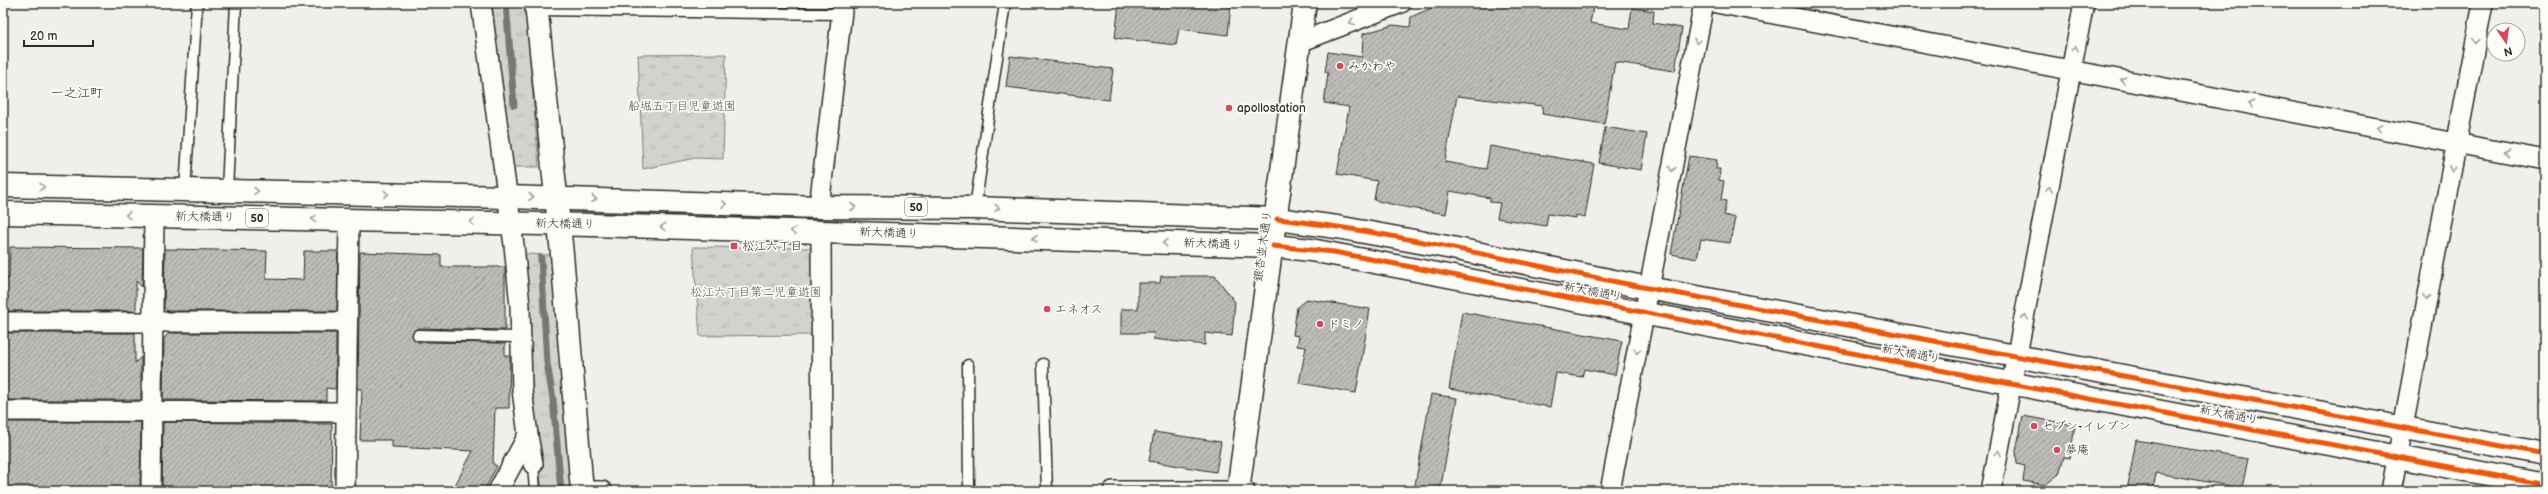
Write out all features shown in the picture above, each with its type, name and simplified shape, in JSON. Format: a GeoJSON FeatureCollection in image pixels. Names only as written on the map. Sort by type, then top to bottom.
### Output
{"type":"FeatureCollection","features":[{"type":"Feature","properties":{"kind":"main road","name":"銀杏並木通り"},"geometry":{"type":"LineString","coordinates":[[1241,491],[1305,3]]}},
{"type":"Feature","properties":{"kind":"main road"},"geometry":{"type":"LineString","coordinates":[[536,7],[558,224],[582,491]]}},
{"type":"Feature","properties":{"kind":"main road","name":"新大橋通り"},"geometry":{"type":"LineString","coordinates":[[3,186],[555,198],[819,207],[975,208],[1277,219],[1337,227],[1448,247],[1648,288],[2018,355],[2545,454]]}},
{"type":"Feature","properties":{"kind":"main road","name":"新大橋通り"},"geometry":{"type":"LineString","coordinates":[[3,213],[558,224],[821,231],[1274,246],[1334,252],[2011,384],[2545,485]]}},
{"type":"Feature","properties":{"kind":"street"},"geometry":{"type":"LineString","coordinates":[[482,3],[511,223],[520,306],[522,390],[533,464]]}},
{"type":"Feature","properties":{"kind":"street"},"geometry":{"type":"LineString","coordinates":[[1300,42],[1401,3]]}},
{"type":"Feature","properties":{"kind":"street"},"geometry":{"type":"LineString","coordinates":[[1610,491],[1704,3]]}},
{"type":"Feature","properties":{"kind":"street"},"geometry":{"type":"LineString","coordinates":[[1716,3],[2545,160]]}},
{"type":"Feature","properties":{"kind":"street"},"geometry":{"type":"LineString","coordinates":[[1991,491],[2084,3]]}},
{"type":"Feature","properties":{"kind":"street"},"geometry":{"type":"LineString","coordinates":[[2391,491],[2483,3]]}},
{"type":"Feature","properties":{"kind":"street"},"geometry":{"type":"LineString","coordinates":[[819,207],[842,8]]}},
{"type":"Feature","properties":{"kind":"street"},"geometry":{"type":"LineString","coordinates":[[151,491],[154,216]]}},
{"type":"Feature","properties":{"kind":"street"},"geometry":{"type":"LineString","coordinates":[[345,491],[344,412],[349,220]]}},
{"type":"Feature","properties":{"kind":"street"},"geometry":{"type":"LineString","coordinates":[[821,231],[822,491]]}},
{"type":"Feature","properties":{"kind":"street"},"geometry":{"type":"LineString","coordinates":[[3,322],[346,322]]}},
{"type":"Feature","properties":{"kind":"street"},"geometry":{"type":"LineString","coordinates":[[3,411],[344,412]]}},
{"type":"Feature","properties":{"kind":"street"},"geometry":{"type":"LineString","coordinates":[[498,491],[528,435]]}},
{"type":"Feature","properties":{"kind":"street"},"geometry":{"type":"LineString","coordinates":[[582,491],[602,491]]}},
{"type":"Feature","properties":{"kind":"street"},"geometry":{"type":"LineString","coordinates":[[1113,491],[1241,491]]}},
{"type":"Feature","properties":{"kind":"lane"},"geometry":{"type":"LineString","coordinates":[[185,190],[197,3]]}},
{"type":"Feature","properties":{"kind":"lane"},"geometry":{"type":"LineString","coordinates":[[227,190],[236,3]]}},
{"type":"Feature","properties":{"kind":"lane"},"geometry":{"type":"LineString","coordinates":[[975,208],[1005,3]]}},
{"type":"Feature","properties":{"kind":"lane"},"geometry":{"type":"LineString","coordinates":[[536,7],[842,8]]}},
{"type":"Feature","properties":{"kind":"lane"},"geometry":{"type":"LineString","coordinates":[[418,335],[521,337]]}},
{"type":"Feature","properties":{"kind":"lane"},"geometry":{"type":"LineString","coordinates":[[1043,364],[1047,491]]}},
{"type":"Feature","properties":{"kind":"lane"},"geometry":{"type":"LineString","coordinates":[[968,365],[970,491]]}},
{"type":"Feature","properties":{"kind":"lane"},"geometry":{"type":"LineString","coordinates":[[533,464],[535,491]]}},
{"type":"Feature","properties":{"kind":"green space"},"geometry":{"type":"Polygon","coordinates":[[[492,3],[525,3],[539,167],[510,167],[492,3]]]}},
{"type":"Feature","properties":{"kind":"green space","name":"船堀五丁目児童遊園"},"geometry":{"type":"Polygon","coordinates":[[[726,54],[723,159],[695,158],[643,169],[638,55],[726,54]]]}},
{"type":"Feature","properties":{"kind":"green space","name":"松江六丁目第二児童遊園"},"geometry":{"type":"Polygon","coordinates":[[[693,247],[816,248],[817,335],[700,336],[693,247]]]}},
{"type":"Feature","properties":{"kind":"green space"},"geometry":{"type":"Polygon","coordinates":[[[524,254],[551,255],[573,491],[542,491],[531,391],[524,254]]]}},
{"type":"Feature","properties":{"kind":"building"},"geometry":{"type":"Polygon","coordinates":[[[1119,3],[1231,3],[1228,35],[1179,29],[1176,45],[1115,38],[1119,3]]]}},
{"type":"Feature","properties":{"kind":"building"},"geometry":{"type":"Polygon","coordinates":[[[1442,3],[1594,3],[1590,23],[1629,29],[1632,8],[1654,11],[1653,23],[1682,28],[1675,71],[1615,62],[1604,124],[1542,114],[1543,106],[1457,96],[1445,162],[1486,169],[1490,146],[1594,164],[1585,217],[1576,215],[1576,218],[1548,214],[1546,226],[1497,218],[1500,203],[1490,202],[1490,198],[1450,191],[1446,214],[1399,206],[1374,200],[1377,181],[1337,174],[1349,107],[1324,103],[1328,73],[1325,72],[1328,52],[1362,57],[1363,34],[1393,25],[1410,27],[1411,17],[1442,3]]]}},
{"type":"Feature","properties":{"kind":"building"},"geometry":{"type":"Polygon","coordinates":[[[1010,56],[1113,69],[1109,100],[1006,87],[1010,56]]]}},
{"type":"Feature","properties":{"kind":"building"},"geometry":{"type":"Polygon","coordinates":[[[1605,127],[1647,134],[1641,170],[1599,163],[1605,127]]]}},
{"type":"Feature","properties":{"kind":"building"},"geometry":{"type":"Polygon","coordinates":[[[1689,156],[1717,160],[1716,169],[1720,169],[1719,180],[1724,181],[1721,200],[1726,201],[1724,215],[1735,218],[1730,243],[1701,239],[1697,259],[1671,254],[1689,156]]]}},
{"type":"Feature","properties":{"kind":"building"},"geometry":{"type":"Polygon","coordinates":[[[10,247],[143,248],[142,287],[136,281],[136,311],[4,311],[5,278],[9,278],[10,247]]]}},
{"type":"Feature","properties":{"kind":"building"},"geometry":{"type":"Polygon","coordinates":[[[165,249],[267,251],[266,279],[303,280],[304,251],[338,251],[337,311],[167,311],[164,308],[165,249]]]}},
{"type":"Feature","properties":{"kind":"building"},"geometry":{"type":"Polygon","coordinates":[[[360,252],[441,255],[441,267],[505,267],[505,330],[418,328],[412,334],[413,338],[418,342],[505,343],[505,356],[510,356],[509,408],[495,408],[493,464],[497,466],[484,491],[452,491],[473,451],[392,447],[392,440],[360,440],[362,389],[358,389],[360,252]]]}},
{"type":"Feature","properties":{"kind":"building"},"geometry":{"type":"Polygon","coordinates":[[[1161,276],[1215,276],[1235,302],[1232,336],[1205,333],[1205,345],[1153,339],[1154,333],[1121,333],[1121,309],[1138,309],[1138,283],[1160,283],[1161,276]]]}},
{"type":"Feature","properties":{"kind":"building"},"geometry":{"type":"Polygon","coordinates":[[[1307,299],[1370,309],[1356,393],[1299,383],[1306,347],[1297,346],[1299,336],[1293,335],[1297,307],[1307,299]]]}},
{"type":"Feature","properties":{"kind":"building"},"geometry":{"type":"Polygon","coordinates":[[[1462,312],[1622,341],[1615,375],[1584,369],[1582,377],[1556,373],[1550,407],[1449,389],[1462,312]]]}},
{"type":"Feature","properties":{"kind":"building"},"geometry":{"type":"Polygon","coordinates":[[[4,333],[135,333],[135,363],[141,357],[141,400],[3,400],[4,333]]]}},
{"type":"Feature","properties":{"kind":"building"},"geometry":{"type":"Polygon","coordinates":[[[169,333],[336,333],[336,389],[326,388],[326,401],[163,400],[164,338],[169,333]]]}},
{"type":"Feature","properties":{"kind":"building"},"geometry":{"type":"Polygon","coordinates":[[[1431,394],[1457,398],[1440,491],[1414,491],[1431,394]]]}},
{"type":"Feature","properties":{"kind":"building"},"geometry":{"type":"Polygon","coordinates":[[[2023,416],[2075,425],[2070,458],[2064,457],[2059,474],[2045,485],[2023,481],[2025,466],[2017,464],[2016,451],[2023,416]]]}},
{"type":"Feature","properties":{"kind":"building"},"geometry":{"type":"Polygon","coordinates":[[[3,422],[141,422],[140,490],[15,491],[15,489],[4,489],[3,422]]]}},
{"type":"Feature","properties":{"kind":"building"},"geometry":{"type":"Polygon","coordinates":[[[163,422],[332,424],[331,491],[162,490],[163,422]]]}},
{"type":"Feature","properties":{"kind":"building"},"geometry":{"type":"Polygon","coordinates":[[[1154,432],[1221,442],[1216,472],[1149,461],[1154,432]]]}},
{"type":"Feature","properties":{"kind":"building"},"geometry":{"type":"Polygon","coordinates":[[[2136,440],[2248,459],[2242,488],[2156,473],[2153,491],[2127,491],[2136,440]]]}},
{"type":"Feature","properties":{"kind":"waterway"},"geometry":{"type":"LineString","coordinates":[[506,3],[514,105]]}},
{"type":"Feature","properties":{"kind":"waterway"},"geometry":{"type":"LineString","coordinates":[[541,258],[547,363],[553,399],[561,491]]}},
{"type":"Feature","properties":{"kind":"cycle path"},"geometry":{"type":"LineString","coordinates":[[1277,219],[1373,233],[1611,281],[2545,454]]}},
{"type":"Feature","properties":{"kind":"cycle path"},"geometry":{"type":"LineString","coordinates":[[1273,246],[1334,252],[2011,384],[2545,485]]}},
{"type":"Feature","properties":{"kind":"place","name":"みかわや"},"geometry":{"type":"Point","coordinates":[1340,66]}},
{"type":"Feature","properties":{"kind":"place","name":"apollostation"},"geometry":{"type":"Point","coordinates":[1229,108]}},
{"type":"Feature","properties":{"kind":"place","name":"松江六丁目"},"geometry":{"type":"Point","coordinates":[734,246]}},
{"type":"Feature","properties":{"kind":"place","name":"エネオス"},"geometry":{"type":"Point","coordinates":[1047,309]}},
{"type":"Feature","properties":{"kind":"place","name":"ドミノ"},"geometry":{"type":"Point","coordinates":[1320,324]}},
{"type":"Feature","properties":{"kind":"place","name":"セブン-イレブン"},"geometry":{"type":"Point","coordinates":[2034,426]}},
{"type":"Feature","properties":{"kind":"place","name":"夢庵"},"geometry":{"type":"Point","coordinates":[2057,450]}},
{"type":"Feature","properties":{"kind":"district","name":"一之江町"},"geometry":{"type":"Point","coordinates":[77,93]}}]}
